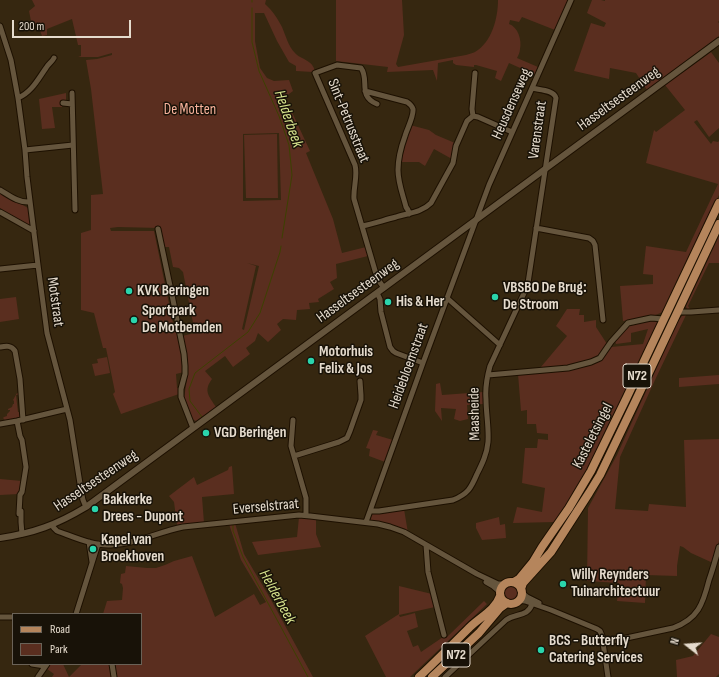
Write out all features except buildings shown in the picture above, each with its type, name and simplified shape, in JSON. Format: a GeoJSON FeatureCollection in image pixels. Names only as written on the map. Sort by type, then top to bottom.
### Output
{"type":"FeatureCollection","features":[{"type":"Feature","properties":{"kind":"main road","name":"Kasteletsingel"},"geometry":{"type":"LineString","coordinates":[[514,582],[519,579],[533,562],[581,490],[601,452],[719,203]]}},
{"type":"Feature","properties":{"kind":"main road","name":"Kasteletsingel"},"geometry":{"type":"LineString","coordinates":[[521,590],[525,580],[551,552],[596,481],[719,224]]}},
{"type":"Feature","properties":{"kind":"main road"},"geometry":{"type":"LineString","coordinates":[[504,584],[514,582],[521,590]]}},
{"type":"Feature","properties":{"kind":"main road","name":"N72"},"geometry":{"type":"LineString","coordinates":[[419,677],[469,628],[484,617],[498,602],[501,588],[504,584]]}},
{"type":"Feature","properties":{"kind":"main road","name":"N72"},"geometry":{"type":"LineString","coordinates":[[432,677],[479,633],[500,608],[507,603],[518,600],[521,595],[521,590]]}},
{"type":"Feature","properties":{"kind":"main road"},"geometry":{"type":"LineString","coordinates":[[500,594],[502,599],[507,603]]}},
{"type":"Feature","properties":{"kind":"street","name":"Heusdenseweg"},"geometry":{"type":"LineString","coordinates":[[477,219],[489,185],[571,0]]}},
{"type":"Feature","properties":{"kind":"street","name":"Motstraat"},"geometry":{"type":"LineString","coordinates":[[0,26],[10,60],[18,98],[47,333],[72,427],[83,500],[86,507]]}},
{"type":"Feature","properties":{"kind":"street","name":"Hasseltsesteenweg"},"geometry":{"type":"LineString","coordinates":[[0,538],[36,531],[52,525],[86,507],[719,41]]}},
{"type":"Feature","properties":{"kind":"street"},"geometry":{"type":"LineString","coordinates":[[18,98],[28,92],[54,58]]}},
{"type":"Feature","properties":{"kind":"street","name":"Sint-Petrusstraat"},"geometry":{"type":"LineString","coordinates":[[377,104],[368,98],[365,91],[363,71],[359,68],[337,65],[315,73],[355,165],[356,174],[354,196],[376,274],[384,288]]}},
{"type":"Feature","properties":{"kind":"street"},"geometry":{"type":"LineString","coordinates":[[473,116],[472,109],[475,73]]}},
{"type":"Feature","properties":{"kind":"street","name":"Varenstraat"},"geometry":{"type":"LineString","coordinates":[[532,88],[553,93],[556,98],[545,169]]}},
{"type":"Feature","properties":{"kind":"street"},"geometry":{"type":"LineString","coordinates":[[365,91],[411,104],[412,112],[401,150],[398,170],[400,185],[409,214]]}},
{"type":"Feature","properties":{"kind":"street"},"geometry":{"type":"LineString","coordinates":[[72,93],[75,210]]}},
{"type":"Feature","properties":{"kind":"street"},"geometry":{"type":"LineString","coordinates":[[63,103],[72,104]]}},
{"type":"Feature","properties":{"kind":"street"},"geometry":{"type":"LineString","coordinates":[[362,226],[427,208],[453,163],[456,146],[469,118],[473,116],[478,117],[512,132]]}},
{"type":"Feature","properties":{"kind":"street"},"geometry":{"type":"LineString","coordinates":[[25,150],[73,145]]}},
{"type":"Feature","properties":{"kind":"street","name":"Maasheide"},"geometry":{"type":"LineString","coordinates":[[370,510],[378,512],[453,500],[462,496],[473,483],[488,448],[486,387],[490,366],[528,283],[545,169]]}},
{"type":"Feature","properties":{"kind":"street"},"geometry":{"type":"LineString","coordinates":[[0,190],[18,200],[30,202]]}},
{"type":"Feature","properties":{"kind":"street"},"geometry":{"type":"LineString","coordinates":[[0,212],[34,231]]}},
{"type":"Feature","properties":{"kind":"street","name":"Heidebloemstraat"},"geometry":{"type":"LineString","coordinates":[[366,522],[422,363],[477,219]]}},
{"type":"Feature","properties":{"kind":"street"},"geometry":{"type":"LineString","coordinates":[[536,228],[589,238],[593,241],[595,245],[603,320]]}},
{"type":"Feature","properties":{"kind":"street"},"geometry":{"type":"LineString","coordinates":[[158,229],[186,366],[181,389],[181,397],[193,428]]}},
{"type":"Feature","properties":{"kind":"street"},"geometry":{"type":"LineString","coordinates":[[0,269],[38,265]]}},
{"type":"Feature","properties":{"kind":"street"},"geometry":{"type":"LineString","coordinates":[[377,293],[380,299],[381,312],[390,347],[396,353],[422,363]]}},
{"type":"Feature","properties":{"kind":"street"},"geometry":{"type":"LineString","coordinates":[[447,298],[500,345]]}},
{"type":"Feature","properties":{"kind":"street"},"geometry":{"type":"LineString","coordinates":[[678,312],[719,310]]}},
{"type":"Feature","properties":{"kind":"street"},"geometry":{"type":"LineString","coordinates":[[488,375],[568,368],[591,362],[600,358],[611,342],[628,323],[651,318],[664,319]]}},
{"type":"Feature","properties":{"kind":"street"},"geometry":{"type":"LineString","coordinates":[[0,347],[9,346],[15,351],[20,379],[20,436],[22,440],[26,467],[20,496],[19,514]]}},
{"type":"Feature","properties":{"kind":"street"},"geometry":{"type":"LineString","coordinates":[[294,456],[339,442],[347,438],[361,400],[360,381]]}},
{"type":"Feature","properties":{"kind":"street"},"geometry":{"type":"LineString","coordinates":[[0,424],[67,409]]}},
{"type":"Feature","properties":{"kind":"street"},"geometry":{"type":"LineString","coordinates":[[293,420],[291,446],[306,498],[306,515]]}},
{"type":"Feature","properties":{"kind":"street"},"geometry":{"type":"LineString","coordinates":[[22,498],[22,534]]}},
{"type":"Feature","properties":{"kind":"street","name":"Everselstraat"},"geometry":{"type":"LineString","coordinates":[[52,525],[57,531],[89,542],[111,545],[132,542],[170,529],[182,527],[306,515],[366,522],[390,527],[404,532],[477,574],[498,584],[504,584]]}},
{"type":"Feature","properties":{"kind":"street"},"geometry":{"type":"LineString","coordinates":[[89,542],[92,563]]}},
{"type":"Feature","properties":{"kind":"street"},"geometry":{"type":"LineString","coordinates":[[76,613],[98,544]]}},
{"type":"Feature","properties":{"kind":"street"},"geometry":{"type":"LineString","coordinates":[[426,544],[428,572],[444,635]]}},
{"type":"Feature","properties":{"kind":"street"},"geometry":{"type":"LineString","coordinates":[[603,643],[673,628],[692,617],[700,608],[705,597],[719,547]]}},
{"type":"Feature","properties":{"kind":"street","name":"Everselstraat"},"geometry":{"type":"LineString","coordinates":[[477,574],[493,586],[500,594]]}},
{"type":"Feature","properties":{"kind":"street"},"geometry":{"type":"LineString","coordinates":[[521,590],[527,597],[550,610]]}},
{"type":"Feature","properties":{"kind":"street"},"geometry":{"type":"LineString","coordinates":[[518,600],[550,610],[596,629],[601,634],[608,677]]}},
{"type":"Feature","properties":{"kind":"street"},"geometry":{"type":"LineString","coordinates":[[445,677],[506,620],[512,616],[527,612],[531,608],[532,604]]}},
{"type":"Feature","properties":{"kind":"street"},"geometry":{"type":"LineString","coordinates":[[0,617],[12,617]]}},
{"type":"Feature","properties":{"kind":"street"},"geometry":{"type":"LineString","coordinates":[[38,677],[46,665]]}},
{"type":"Feature","properties":{"kind":"street"},"geometry":{"type":"LineString","coordinates":[[112,665],[114,677]]}},
{"type":"Feature","properties":{"kind":"green space","name":"De Motten"},"geometry":{"type":"Polygon","coordinates":[[[32,0],[266,0],[265,4],[279,21],[293,50],[297,55],[309,62],[314,67],[315,71],[313,72],[296,71],[296,66],[289,62],[264,13],[255,13],[255,41],[260,68],[267,78],[274,81],[289,80],[293,91],[285,97],[310,151],[306,153],[333,219],[342,253],[366,247],[368,256],[336,264],[337,278],[330,282],[334,289],[318,299],[319,302],[309,303],[310,309],[297,310],[296,320],[283,319],[277,324],[281,330],[268,342],[258,333],[255,341],[246,348],[250,354],[233,367],[225,356],[205,371],[212,379],[207,390],[216,407],[196,421],[192,419],[184,398],[188,373],[182,336],[195,333],[183,272],[179,268],[173,267],[169,247],[164,247],[160,228],[110,228],[111,231],[154,231],[174,328],[177,328],[183,362],[184,372],[176,374],[177,388],[180,388],[179,394],[121,414],[113,394],[115,392],[106,348],[103,348],[94,313],[81,310],[81,233],[91,230],[91,195],[103,194],[91,89],[86,60],[112,55],[112,53],[98,57],[78,57],[81,56],[81,45],[78,45],[72,19],[47,29],[47,35],[42,36],[38,25],[32,26],[29,11],[35,6],[32,0]],[[279,133],[243,134],[243,201],[281,200],[279,133]],[[247,263],[256,266],[242,329],[244,330],[259,266],[247,263]]]}},
{"type":"Feature","properties":{"kind":"green space"},"geometry":{"type":"Polygon","coordinates":[[[336,0],[402,0],[404,35],[396,64],[398,67],[466,55],[481,48],[490,36],[493,29],[497,14],[498,0],[568,0],[555,30],[522,17],[519,22],[510,20],[509,24],[515,28],[520,38],[520,50],[517,58],[538,67],[536,75],[509,63],[501,81],[495,78],[497,71],[476,65],[474,65],[474,67],[456,65],[453,63],[453,60],[438,63],[437,81],[433,70],[387,72],[388,67],[336,61],[336,0]]]}},
{"type":"Feature","properties":{"kind":"green space"},"geometry":{"type":"Polygon","coordinates":[[[592,0],[719,0],[719,36],[647,90],[636,73],[610,68],[609,79],[574,71],[591,23],[604,27],[606,23],[587,13],[592,0]]]}},
{"type":"Feature","properties":{"kind":"green space"},"geometry":{"type":"Polygon","coordinates":[[[711,52],[719,63],[719,128],[709,137],[697,120],[694,122],[711,144],[713,141],[719,141],[719,195],[663,312],[653,316],[623,321],[620,286],[653,284],[653,275],[643,274],[646,246],[686,252],[718,184],[646,163],[654,130],[656,132],[685,110],[665,85],[711,52]]]}},
{"type":"Feature","properties":{"kind":"green space"},"geometry":{"type":"Polygon","coordinates":[[[66,93],[66,100],[62,100],[62,107],[52,107],[55,128],[42,129],[39,99],[66,93]]]}},
{"type":"Feature","properties":{"kind":"green space"},"geometry":{"type":"Polygon","coordinates":[[[410,125],[429,130],[436,135],[455,143],[452,159],[434,149],[425,166],[419,162],[400,162],[410,125]]]}},
{"type":"Feature","properties":{"kind":"green space"},"geometry":{"type":"Polygon","coordinates":[[[277,134],[278,198],[246,198],[244,135],[277,134]]]}},
{"type":"Feature","properties":{"kind":"green space"},"geometry":{"type":"Polygon","coordinates":[[[0,192],[30,210],[30,226],[0,210],[0,192]]]}},
{"type":"Feature","properties":{"kind":"green space"},"geometry":{"type":"Polygon","coordinates":[[[719,236],[719,263],[709,263],[688,306],[690,309],[694,309],[694,311],[687,310],[686,306],[719,236]]]}},
{"type":"Feature","properties":{"kind":"green space"},"geometry":{"type":"Polygon","coordinates":[[[16,297],[19,319],[0,322],[0,299],[16,297]]]}},
{"type":"Feature","properties":{"kind":"green space"},"geometry":{"type":"Polygon","coordinates":[[[567,309],[580,309],[579,315],[584,315],[584,322],[596,320],[596,327],[607,344],[623,325],[654,320],[657,321],[658,324],[593,459],[555,522],[513,523],[517,507],[542,512],[545,488],[522,483],[525,448],[537,448],[538,439],[548,440],[548,434],[537,433],[536,424],[527,424],[527,410],[521,411],[518,374],[535,374],[567,336],[556,326],[567,309]],[[648,329],[631,333],[631,342],[616,344],[615,341],[607,344],[607,351],[611,347],[643,344],[648,329]]]}},
{"type":"Feature","properties":{"kind":"green space"},"geometry":{"type":"Polygon","coordinates":[[[686,315],[620,457],[615,509],[648,511],[649,504],[686,507],[684,440],[719,439],[719,541],[713,563],[680,546],[677,576],[646,575],[645,603],[617,601],[619,583],[587,581],[588,508],[617,455],[678,321],[682,316],[686,315]]]}},
{"type":"Feature","properties":{"kind":"green space"},"geometry":{"type":"Polygon","coordinates":[[[107,357],[110,373],[95,376],[92,364],[98,363],[97,359],[107,357]]]}},
{"type":"Feature","properties":{"kind":"green space"},"geometry":{"type":"Polygon","coordinates":[[[719,375],[719,384],[679,387],[679,378],[719,375]]]}},
{"type":"Feature","properties":{"kind":"green space"},"geometry":{"type":"Polygon","coordinates":[[[440,383],[442,395],[483,392],[483,404],[467,405],[468,419],[460,421],[454,419],[456,409],[441,408],[442,421],[435,411],[436,384],[440,383]]]}},
{"type":"Feature","properties":{"kind":"green space"},"geometry":{"type":"Polygon","coordinates":[[[17,393],[19,395],[16,395],[18,412],[21,412],[21,415],[18,419],[6,421],[3,418],[7,416],[10,411],[8,409],[14,404],[13,400],[17,393]]]}},
{"type":"Feature","properties":{"kind":"green space"},"geometry":{"type":"Polygon","coordinates":[[[373,430],[378,431],[376,435],[393,440],[385,462],[369,456],[370,449],[366,448],[373,430]]]}},
{"type":"Feature","properties":{"kind":"green space"},"geometry":{"type":"Polygon","coordinates":[[[232,466],[234,494],[202,497],[204,523],[177,525],[174,502],[169,496],[194,477],[197,485],[228,470],[229,467],[232,466]]]}},
{"type":"Feature","properties":{"kind":"green space"},"geometry":{"type":"Polygon","coordinates":[[[0,479],[22,481],[19,494],[0,495],[0,479]]]}},
{"type":"Feature","properties":{"kind":"green space"},"geometry":{"type":"Polygon","coordinates":[[[404,509],[408,533],[370,519],[371,513],[404,509]]]}},
{"type":"Feature","properties":{"kind":"green space"},"geometry":{"type":"Polygon","coordinates":[[[299,517],[316,518],[316,534],[321,547],[258,555],[252,542],[297,537],[299,517]]]}},
{"type":"Feature","properties":{"kind":"green space"},"geometry":{"type":"Polygon","coordinates":[[[499,517],[500,525],[505,524],[506,538],[482,540],[476,528],[476,523],[499,517]]]}},
{"type":"Feature","properties":{"kind":"green space"},"geometry":{"type":"Polygon","coordinates":[[[235,523],[244,554],[313,677],[116,677],[113,665],[142,665],[142,613],[103,613],[107,601],[122,600],[123,588],[122,584],[120,583],[121,574],[125,573],[126,566],[156,568],[192,556],[215,617],[254,594],[260,605],[266,602],[241,560],[229,524],[235,523]]]}},
{"type":"Feature","properties":{"kind":"green space"},"geometry":{"type":"Polygon","coordinates":[[[511,585],[518,590],[519,593],[514,600],[511,601],[504,596],[503,593],[508,586],[511,585]]]}},
{"type":"Feature","properties":{"kind":"green space"},"geometry":{"type":"Polygon","coordinates":[[[399,586],[432,594],[435,607],[399,615],[400,617],[415,613],[418,627],[407,631],[413,647],[418,645],[421,652],[446,635],[447,637],[484,601],[487,604],[410,677],[386,677],[365,636],[399,614],[399,586]]]}},
{"type":"Feature","properties":{"kind":"green space"},"geometry":{"type":"Polygon","coordinates":[[[711,634],[719,637],[719,674],[716,677],[677,677],[676,660],[693,656],[711,634]]]}},
{"type":"Feature","properties":{"kind":"green space"},"geometry":{"type":"Polygon","coordinates":[[[50,665],[63,665],[69,677],[52,677],[54,674],[47,669],[50,665]]]}},
{"type":"Feature","properties":{"kind":"green space"},"geometry":{"type":"Polygon","coordinates":[[[81,665],[110,665],[112,677],[69,677],[81,665]]]}},
{"type":"Feature","properties":{"kind":"waterway","name":"Helderbeek"},"geometry":{"type":"LineString","coordinates":[[252,8],[252,42],[259,71],[279,116],[289,145],[292,175],[282,238]]}},
{"type":"Feature","properties":{"kind":"waterway","name":"Helderbeek"},"geometry":{"type":"LineString","coordinates":[[202,417],[190,401],[189,389],[195,373],[248,332],[260,313],[281,246]]}},
{"type":"Feature","properties":{"kind":"waterway","name":"Helderbeek"},"geometry":{"type":"LineString","coordinates":[[233,525],[233,531],[243,557],[308,677]]}},
{"type":"Feature","properties":{"kind":"place","name":"KVK Beringen"},"geometry":{"type":"Point","coordinates":[129,291]}},
{"type":"Feature","properties":{"kind":"place","name":"VBSBO De Brug: De Stroom"},"geometry":{"type":"Point","coordinates":[495,297]}},
{"type":"Feature","properties":{"kind":"place","name":"His & Her"},"geometry":{"type":"Point","coordinates":[388,302]}},
{"type":"Feature","properties":{"kind":"place","name":"Sportpark De Motbemden"},"geometry":{"type":"Point","coordinates":[134,320]}},
{"type":"Feature","properties":{"kind":"place","name":"Motorhuis Felix & Jos"},"geometry":{"type":"Point","coordinates":[311,361]}},
{"type":"Feature","properties":{"kind":"place","name":"VGD Beringen"},"geometry":{"type":"Point","coordinates":[206,433]}},
{"type":"Feature","properties":{"kind":"place","name":"Bakkerke Drees - Dupont"},"geometry":{"type":"Point","coordinates":[95,509]}},
{"type":"Feature","properties":{"kind":"place","name":"Kapel van Broekhoven"},"geometry":{"type":"Point","coordinates":[93,549]}},
{"type":"Feature","properties":{"kind":"place","name":"Willy Reynders Tuinarchitectuur"},"geometry":{"type":"Point","coordinates":[563,584]}},
{"type":"Feature","properties":{"kind":"place","name":"BCS - Butterfly Catering Services"},"geometry":{"type":"Point","coordinates":[541,650]}}]}
